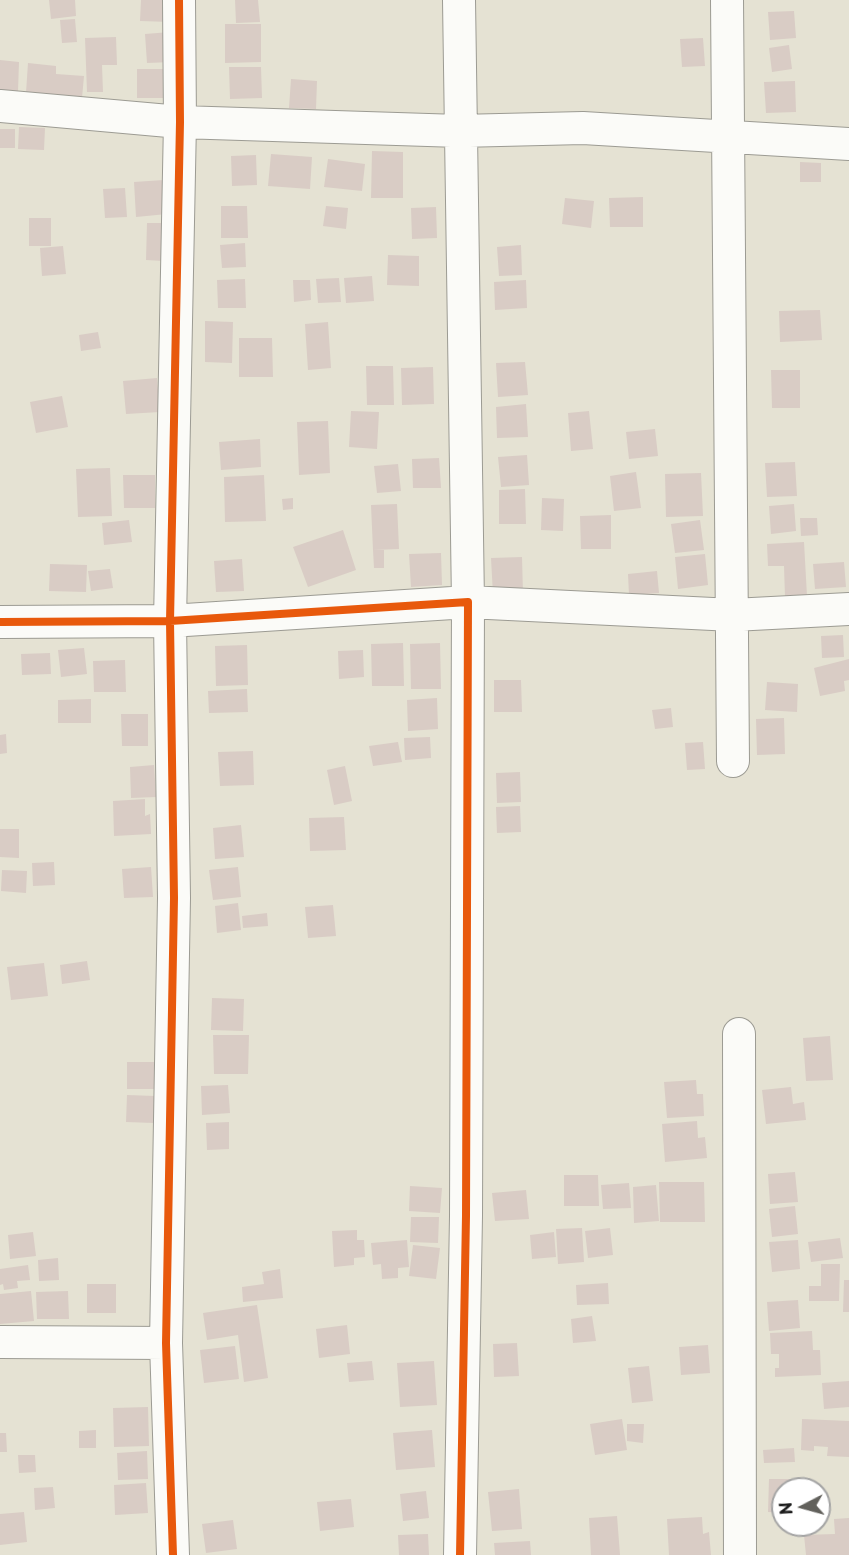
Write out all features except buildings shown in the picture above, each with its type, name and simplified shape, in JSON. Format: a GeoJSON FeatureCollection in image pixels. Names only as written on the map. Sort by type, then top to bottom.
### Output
{"type":"FeatureCollection","features":[{"type":"Feature","properties":{"kind":"street"},"geometry":{"type":"LineString","coordinates":[[173,1555],[166,1343],[174,898],[170,621],[180,122],[179,0]]}},
{"type":"Feature","properties":{"kind":"street"},"geometry":{"type":"LineString","coordinates":[[459,0],[459,131],[468,602],[466,1205],[460,1555]]}},
{"type":"Feature","properties":{"kind":"street"},"geometry":{"type":"LineString","coordinates":[[727,0],[726,137],[733,761]]}},
{"type":"Feature","properties":{"kind":"street"},"geometry":{"type":"LineString","coordinates":[[0,106],[180,122],[459,131],[583,128],[849,144]]}},
{"type":"Feature","properties":{"kind":"street"},"geometry":{"type":"LineString","coordinates":[[0,622],[170,621],[468,602],[733,615],[849,609]]}},
{"type":"Feature","properties":{"kind":"street"},"geometry":{"type":"LineString","coordinates":[[739,1034],[740,1555]]}},
{"type":"Feature","properties":{"kind":"street"},"geometry":{"type":"LineString","coordinates":[[0,1342],[166,1343]]}},
{"type":"Feature","properties":{"kind":"cycle path"},"geometry":{"type":"LineString","coordinates":[[173,1555],[166,1343],[174,898],[170,621],[180,122],[179,0]]}},
{"type":"Feature","properties":{"kind":"cycle path"},"geometry":{"type":"LineString","coordinates":[[0,622],[170,621],[468,602],[466,1216],[460,1555]]}}]}
